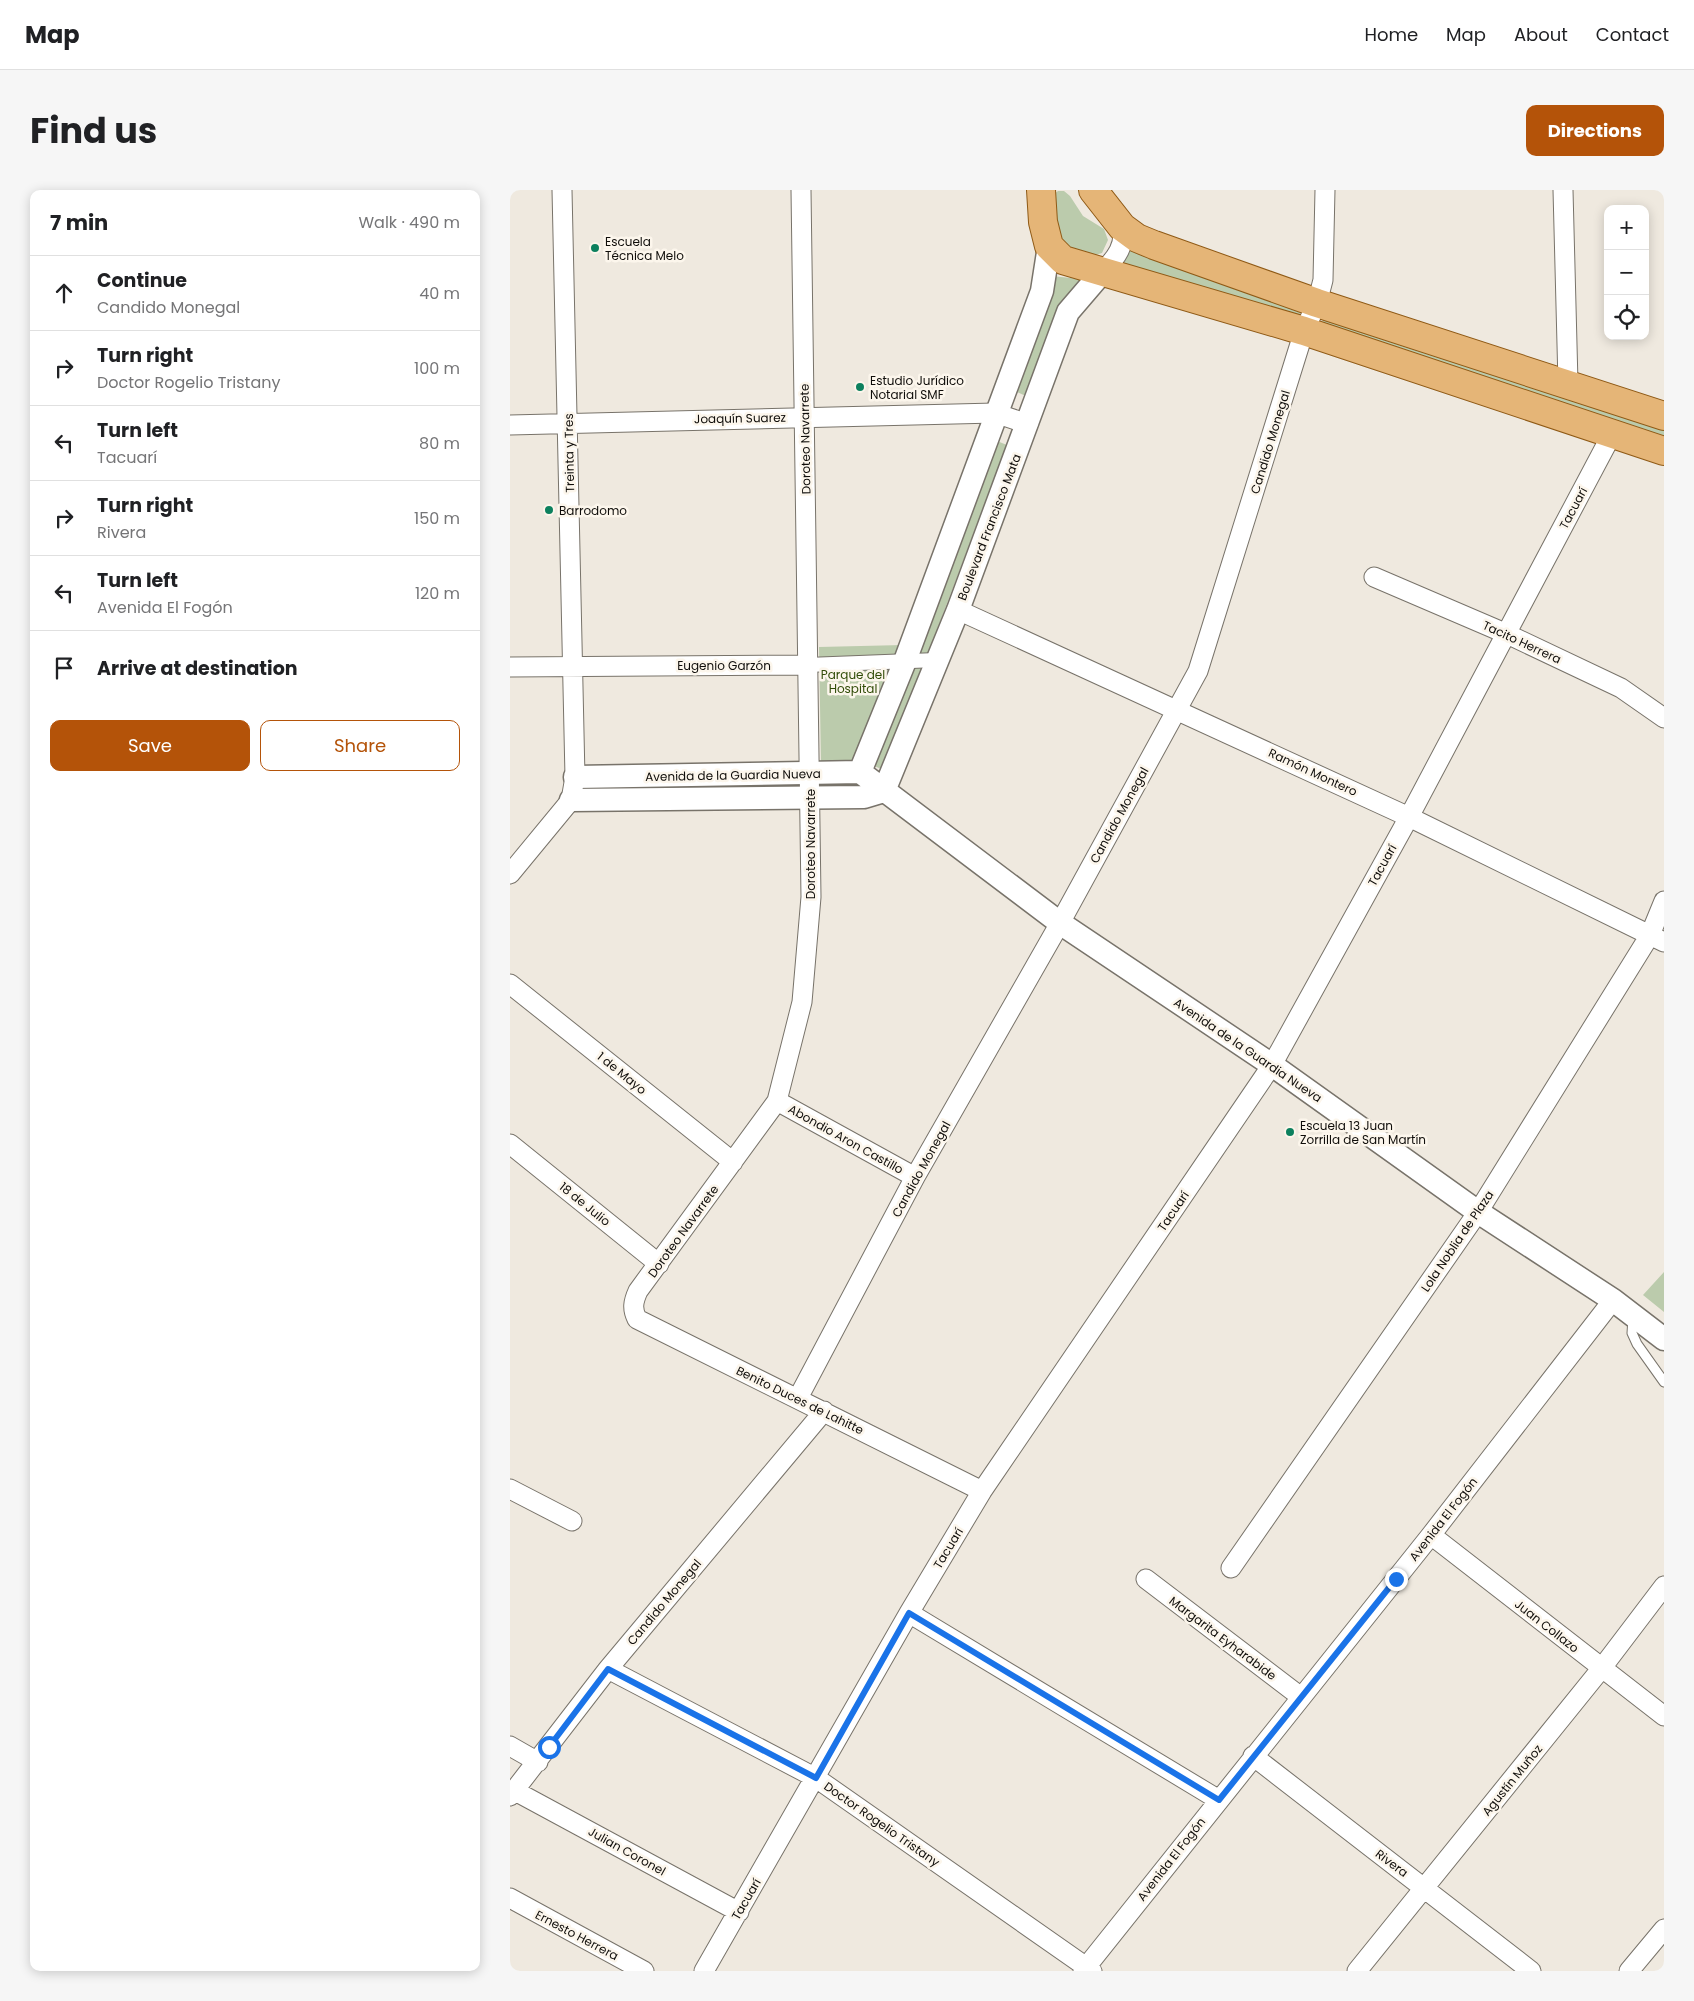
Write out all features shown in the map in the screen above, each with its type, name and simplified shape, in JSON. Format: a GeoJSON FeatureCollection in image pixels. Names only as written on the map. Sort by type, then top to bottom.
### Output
{"type":"FeatureCollection","features":[{"type":"Feature","properties":{"kind":"main road"},"geometry":{"type":"LineString","coordinates":[[1041,190],[1043,222],[1049,246],[1063,260],[1104,270],[1304,331],[1664,451]]}},
{"type":"Feature","properties":{"kind":"main road"},"geometry":{"type":"LineString","coordinates":[[1093,190],[1122,227],[1137,238],[1154,246],[1317,303],[1568,383],[1664,416]]}},
{"type":"Feature","properties":{"kind":"street","name":"Treinta y Tres"},"geometry":{"type":"LineString","coordinates":[[562,190],[576,777],[570,800]]}},
{"type":"Feature","properties":{"kind":"street","name":"Doroteo Navarrete"},"geometry":{"type":"LineString","coordinates":[[634,1299],[777,1101],[802,1002],[812,898],[801,190]]}},
{"type":"Feature","properties":{"kind":"street","name":"Candido Monegal"},"geometry":{"type":"LineString","coordinates":[[798,1398],[915,1177],[1060,923],[1198,671],[1207,648],[1304,331],[1317,303],[1324,264],[1325,190]]}},
{"type":"Feature","properties":{"kind":"street"},"geometry":{"type":"LineString","coordinates":[[1563,190],[1568,383]]}},
{"type":"Feature","properties":{"kind":"street","name":"Boulevard Francisco Mata"},"geometry":{"type":"LineString","coordinates":[[884,791],[958,610],[1068,312],[1120,250],[1124,234],[1122,227]]}},
{"type":"Feature","properties":{"kind":"street"},"geometry":{"type":"LineString","coordinates":[[860,772],[905,661],[1042,290],[1049,246]]}},
{"type":"Feature","properties":{"kind":"street","name":"Joaquín Suarez"},"geometry":{"type":"LineString","coordinates":[[510,425],[995,413],[1028,424]]}},
{"type":"Feature","properties":{"kind":"street","name":"Tacuarí"},"geometry":{"type":"LineString","coordinates":[[704,1971],[909,1613],[982,1491],[1272,1065],[1408,817],[1612,434]]}},
{"type":"Feature","properties":{"kind":"street","name":"Tacito Herrera"},"geometry":{"type":"LineString","coordinates":[[1374,577],[1506,634],[1621,688],[1664,718]]}},
{"type":"Feature","properties":{"kind":"street","name":"Ramón Montero"},"geometry":{"type":"LineString","coordinates":[[958,610],[1408,817],[1657,939]]}},
{"type":"Feature","properties":{"kind":"street","name":"Eugenio Garzón"},"geometry":{"type":"LineString","coordinates":[[510,667],[807,665],[938,660]]}},
{"type":"Feature","properties":{"kind":"street","name":"Avenida de la Guardia Nueva"},"geometry":{"type":"LineString","coordinates":[[576,777],[860,772],[1060,923],[1272,1065],[1478,1212],[1613,1300],[1664,1339]]}},
{"type":"Feature","properties":{"kind":"street","name":"Avenida de la Guardia Nueva"},"geometry":{"type":"LineString","coordinates":[[570,800],[864,797],[884,791]]}},
{"type":"Feature","properties":{"kind":"street"},"geometry":{"type":"LineString","coordinates":[[510,874],[570,800]]}},
{"type":"Feature","properties":{"kind":"street","name":"Lola Noblia de Plaza"},"geometry":{"type":"LineString","coordinates":[[1231,1568],[1478,1212],[1657,939],[1664,901]]}},
{"type":"Feature","properties":{"kind":"street","name":"1 de Mayo"},"geometry":{"type":"LineString","coordinates":[[510,984],[734,1162]]}},
{"type":"Feature","properties":{"kind":"street","name":"Abondio Aron Castillo"},"geometry":{"type":"LineString","coordinates":[[777,1101],[915,1177]]}},
{"type":"Feature","properties":{"kind":"street","name":"18 de Julio"},"geometry":{"type":"LineString","coordinates":[[510,1144],[659,1264]]}},
{"type":"Feature","properties":{"kind":"street","name":"Benito Duces de Lahitte"},"geometry":{"type":"LineString","coordinates":[[634,1299],[633,1310],[637,1319],[982,1491]]}},
{"type":"Feature","properties":{"kind":"street","name":"Avenida El Fogón"},"geometry":{"type":"LineString","coordinates":[[1087,1969],[1253,1756],[1431,1535],[1613,1300]]}},
{"type":"Feature","properties":{"kind":"street","name":"Candido Monegal"},"geometry":{"type":"LineString","coordinates":[[512,1793],[538,1762],[608,1669],[824,1411]]}},
{"type":"Feature","properties":{"kind":"street"},"geometry":{"type":"LineString","coordinates":[[510,1488],[572,1521]]}},
{"type":"Feature","properties":{"kind":"street","name":"Juan Collazo"},"geometry":{"type":"LineString","coordinates":[[1431,1535],[1601,1669],[1664,1716]]}},
{"type":"Feature","properties":{"kind":"street","name":"Margarita Eyharabide"},"geometry":{"type":"LineString","coordinates":[[1146,1580],[1301,1697]]}},
{"type":"Feature","properties":{"kind":"street","name":"Agustín Muñoz"},"geometry":{"type":"LineString","coordinates":[[1357,1971],[1601,1669],[1664,1586]]}},
{"type":"Feature","properties":{"kind":"street"},"geometry":{"type":"LineString","coordinates":[[909,1613],[1219,1800]]}},
{"type":"Feature","properties":{"kind":"street","name":"Doctor Rogelio Tristany"},"geometry":{"type":"LineString","coordinates":[[608,1669],[816,1778],[1087,1969]]}},
{"type":"Feature","properties":{"kind":"street"},"geometry":{"type":"LineString","coordinates":[[510,1746],[538,1762]]}},
{"type":"Feature","properties":{"kind":"street","name":"Rivera"},"geometry":{"type":"LineString","coordinates":[[1253,1756],[1531,1971]]}},
{"type":"Feature","properties":{"kind":"street","name":"Julian Coronel"},"geometry":{"type":"LineString","coordinates":[[512,1793],[739,1912]]}},
{"type":"Feature","properties":{"kind":"street","name":"Ernesto Herrera"},"geometry":{"type":"LineString","coordinates":[[510,1898],[644,1971]]}},
{"type":"Feature","properties":{"kind":"street"},"geometry":{"type":"LineString","coordinates":[[1629,1971],[1664,1929]]}},
{"type":"Feature","properties":{"kind":"lane"},"geometry":{"type":"LineString","coordinates":[[1633,1315],[1632,1333],[1664,1382]]}},
{"type":"Feature","properties":{"kind":"green space"},"geometry":{"type":"Polygon","coordinates":[[[1058,191],[1064,191],[1070,196],[1083,216],[1104,229],[1108,240],[1102,253],[1092,256],[1060,245],[1054,232],[1054,194],[1058,191]]]}},
{"type":"Feature","properties":{"kind":"green space"},"geometry":{"type":"Polygon","coordinates":[[[1128,245],[1302,307],[1299,318],[1124,263],[1128,245]]]}},
{"type":"Feature","properties":{"kind":"green space"},"geometry":{"type":"Polygon","coordinates":[[[1052,276],[1089,280],[1028,397],[1015,391],[1052,276]]]}},
{"type":"Feature","properties":{"kind":"green space"},"geometry":{"type":"Polygon","coordinates":[[[1324,316],[1664,429],[1664,440],[1321,326],[1324,316]]]}},
{"type":"Feature","properties":{"kind":"green space"},"geometry":{"type":"Polygon","coordinates":[[[997,441],[1007,445],[884,770],[874,766],[997,441]]]}},
{"type":"Feature","properties":{"kind":"green space","name":"Parque del Hospital"},"geometry":{"type":"Polygon","coordinates":[[[903,645],[855,764],[821,764],[819,647],[903,645]]]}},
{"type":"Feature","properties":{"kind":"green space"},"geometry":{"type":"Polygon","coordinates":[[[1664,1272],[1664,1312],[1643,1295],[1664,1272]]]}},
{"type":"Feature","properties":{"kind":"place","name":"Escuela Técnica Melo"},"geometry":{"type":"Point","coordinates":[595,248]}},
{"type":"Feature","properties":{"kind":"place","name":"Estudio Jurídico Notarial SMF"},"geometry":{"type":"Point","coordinates":[860,387]}},
{"type":"Feature","properties":{"kind":"place","name":"Barrodomo"},"geometry":{"type":"Point","coordinates":[549,510]}},
{"type":"Feature","properties":{"kind":"place","name":"Escuela 13 Juan Zorrilla de San Martín"},"geometry":{"type":"Point","coordinates":[1290,1132]}},
{"type":"Feature","properties":{"kind":"route"},"geometry":{"type":"LineString","coordinates":[[549,1747],[608,1669],[816,1778],[909,1613],[1219,1800],[1396,1579]]}}]}
